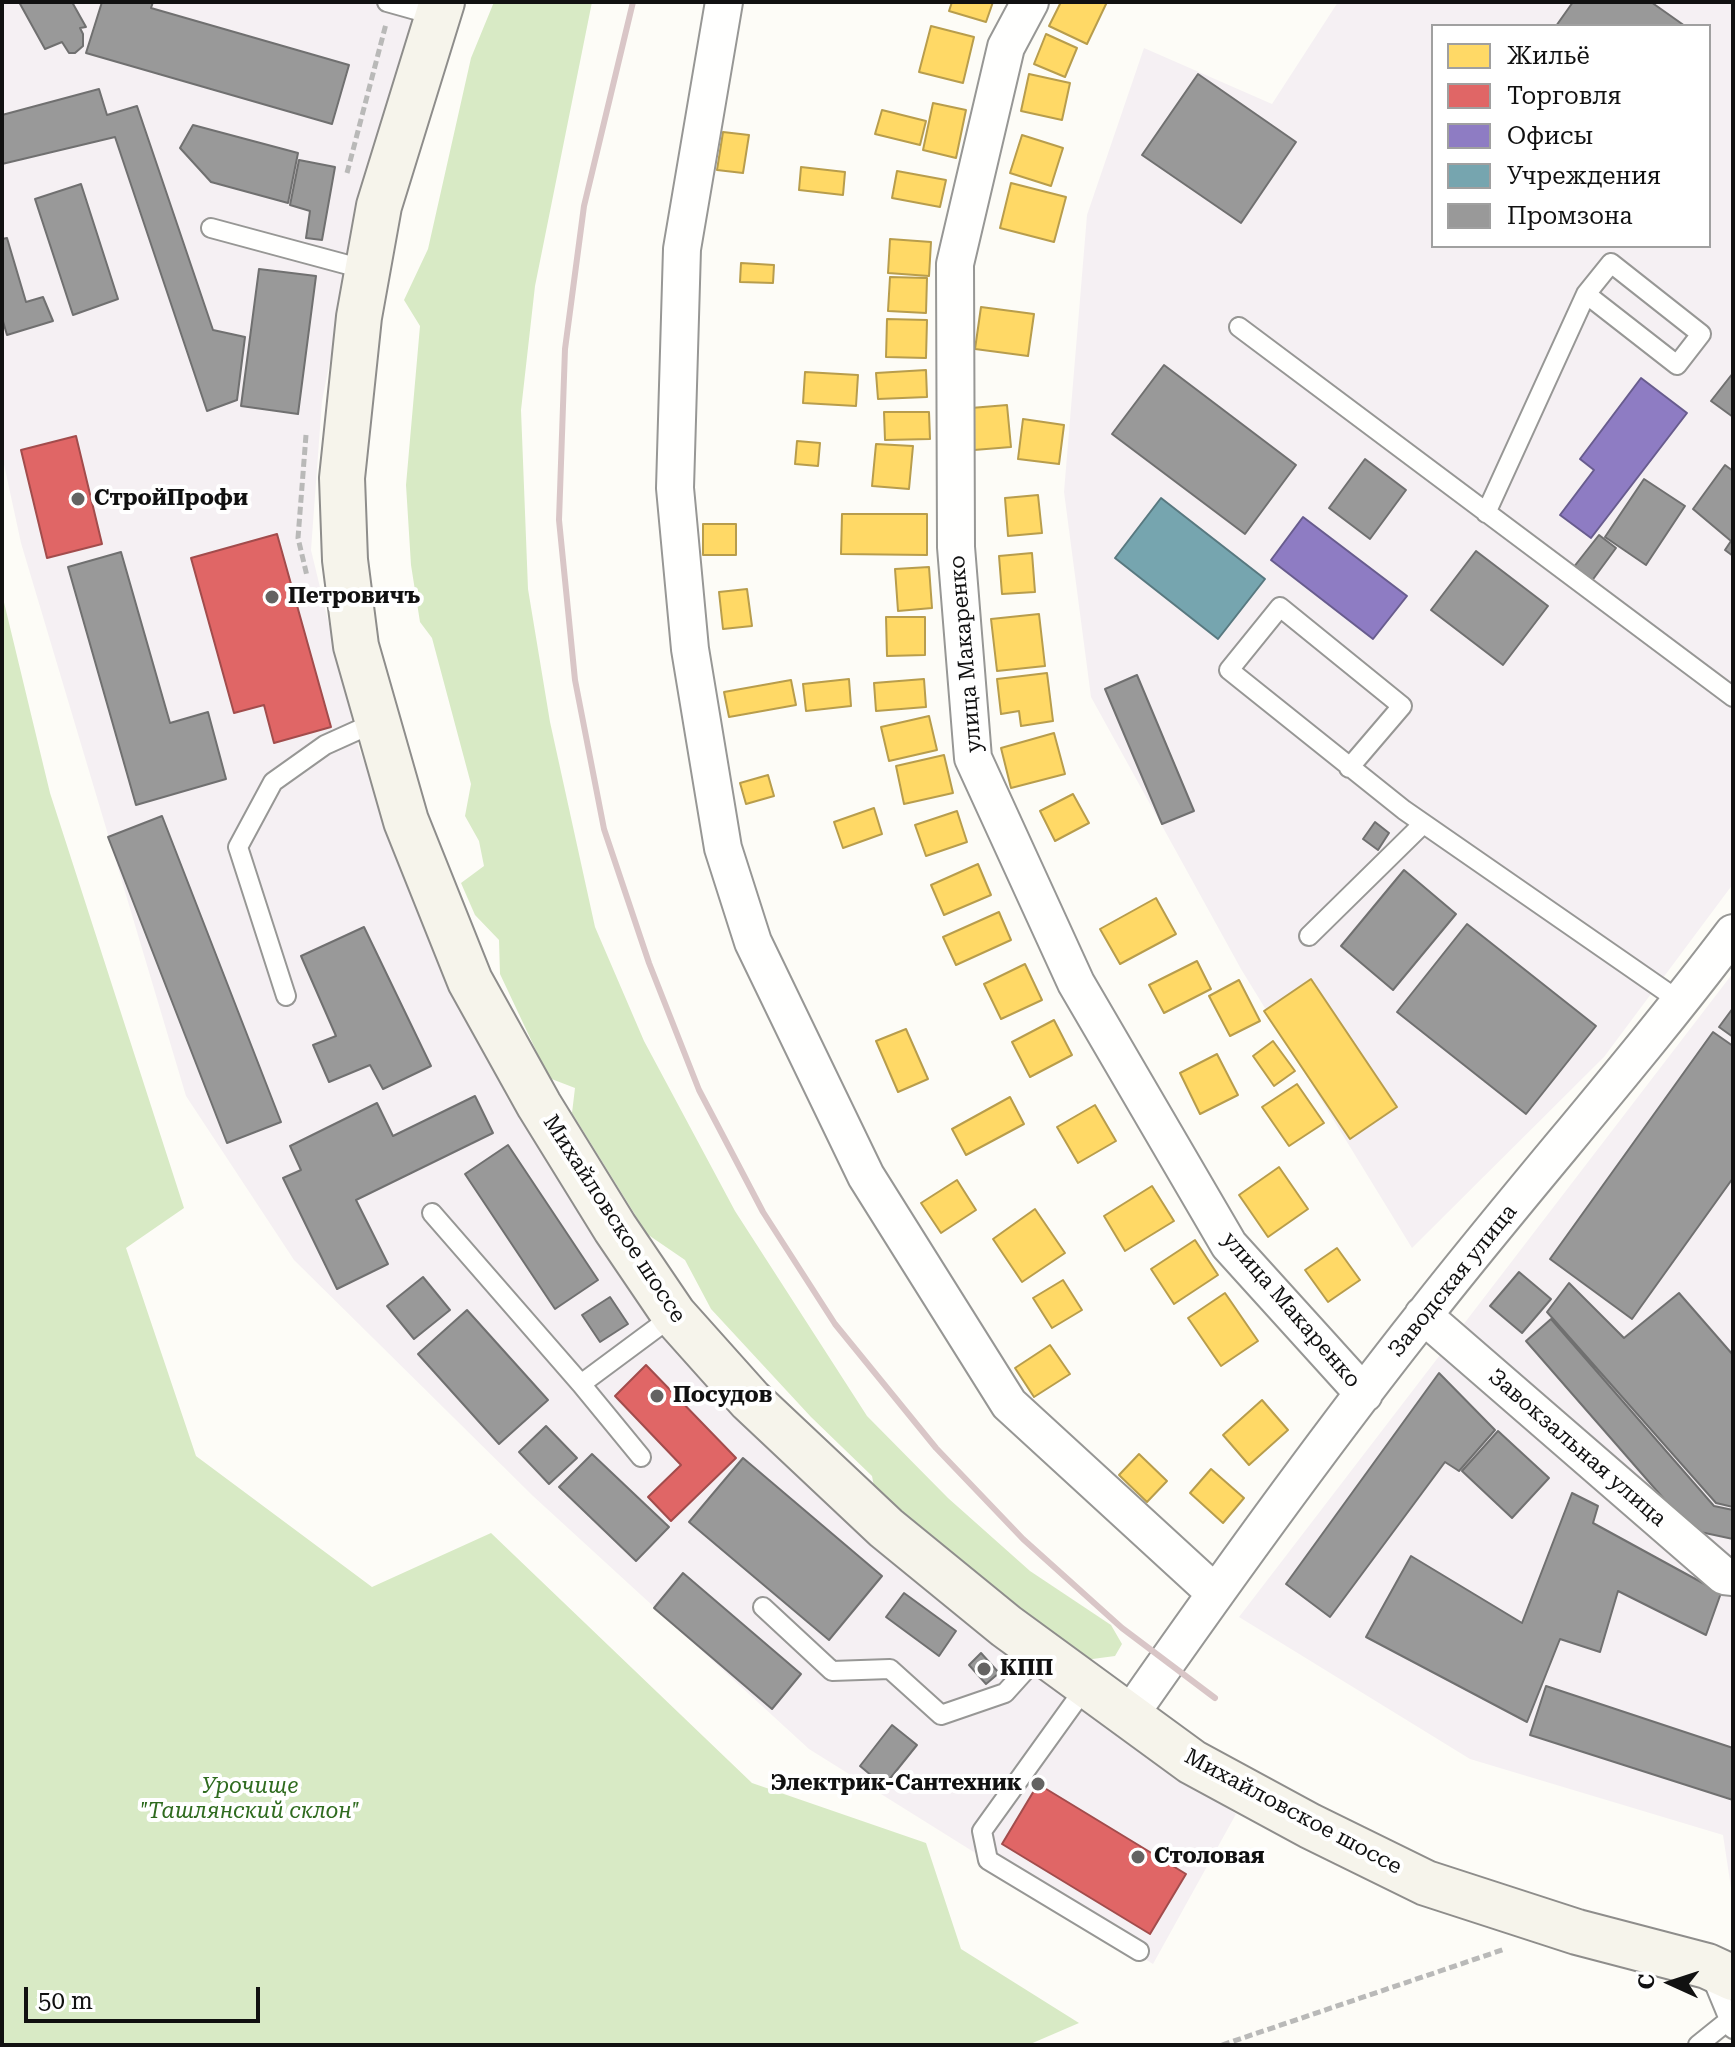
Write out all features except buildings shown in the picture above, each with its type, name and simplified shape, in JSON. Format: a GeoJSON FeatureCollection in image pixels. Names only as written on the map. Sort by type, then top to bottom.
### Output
{"type":"FeatureCollection","features":[{"type":"Feature","properties":{"kind":"main road","name":"Михайловское шоссе"},"geometry":{"type":"LineString","coordinates":[[439,9],[379,206],[352,370],[342,478],[345,560],[356,646],[406,821],[470,981],[539,1105],[615,1228],[674,1315],[750,1400],[886,1528],[1006,1626],[1192,1762],[1310,1826],[1426,1883],[1577,1932],[1725,1998]]}},
{"type":"Feature","properties":{"kind":"street"},"geometry":{"type":"LineString","coordinates":[[724,2],[682,249],[675,488],[690,649],[723,848],[753,942],[866,1176],[1009,1404],[1215,1593]]}},
{"type":"Feature","properties":{"kind":"street","name":"улица Макаренко"},"geometry":{"type":"LineString","coordinates":[[1030,2],[1006,47],[955,264],[956,547],[973,758],[1076,983],[1229,1245],[1364,1394]]}},
{"type":"Feature","properties":{"kind":"street","name":"Заводская улица"},"geometry":{"type":"LineString","coordinates":[[1129,1716],[1215,1593],[1423,1315],[1681,1002],[1733,933]]}},
{"type":"Feature","properties":{"kind":"street","name":"Завокзальная улица"},"geometry":{"type":"LineString","coordinates":[[1423,1315],[1724,1576],[1733,1577]]}},
{"type":"Feature","properties":{"kind":"lane"},"geometry":{"type":"LineString","coordinates":[[389,3],[439,9]]}},
{"type":"Feature","properties":{"kind":"lane"},"geometry":{"type":"LineString","coordinates":[[211,228],[367,270]]}},
{"type":"Feature","properties":{"kind":"lane"},"geometry":{"type":"LineString","coordinates":[[1486,513],[1586,294],[1611,263],[1701,334],[1677,365],[1586,294]]}},
{"type":"Feature","properties":{"kind":"lane"},"geometry":{"type":"LineString","coordinates":[[1239,327],[1733,697]]}},
{"type":"Feature","properties":{"kind":"lane"},"geometry":{"type":"LineString","coordinates":[[1349,768],[1402,706],[1280,607],[1229,670],[1349,768],[1423,824],[1681,1002]]}},
{"type":"Feature","properties":{"kind":"lane"},"geometry":{"type":"LineString","coordinates":[[286,996],[238,847],[273,782],[325,745],[376,722]]}},
{"type":"Feature","properties":{"kind":"lane"},"geometry":{"type":"LineString","coordinates":[[1309,936],[1423,824]]}},
{"type":"Feature","properties":{"kind":"lane"},"geometry":{"type":"LineString","coordinates":[[432,1213],[641,1457]]}},
{"type":"Feature","properties":{"kind":"lane"},"geometry":{"type":"LineString","coordinates":[[581,1384],[674,1315]]}},
{"type":"Feature","properties":{"kind":"lane"},"geometry":{"type":"LineString","coordinates":[[763,1607],[832,1671],[890,1669],[941,1715],[1005,1693],[1042,1652]]}},
{"type":"Feature","properties":{"kind":"lane"},"geometry":{"type":"LineString","coordinates":[[1087,1685],[982,1831],[988,1860],[1139,1951]]}},
{"type":"Feature","properties":{"kind":"lane"},"geometry":{"type":"LineString","coordinates":[[1698,2045],[1725,1998]]}},
{"type":"Feature","properties":{"kind":"path"},"geometry":{"type":"LineString","coordinates":[[345,180],[389,3]]}},
{"type":"Feature","properties":{"kind":"path"},"geometry":{"type":"LineString","coordinates":[[307,425],[298,538],[308,584]]}},
{"type":"Feature","properties":{"kind":"path"},"geometry":{"type":"LineString","coordinates":[[1491,1945],[1520,1954]]}},
{"type":"Feature","properties":{"kind":"path"},"geometry":{"type":"LineString","coordinates":[[1222,2045],[1505,1949]]}},
{"type":"Feature","properties":{"kind":"shaded area"},"geometry":{"type":"Polygon","coordinates":[[[2,2],[426,2],[359,215],[322,401],[311,550],[359,749],[428,921],[507,1098],[646,1314],[752,1433],[892,1556],[1064,1696],[1236,1814],[1153,1964],[809,1749],[533,1496],[294,1260],[186,1096],[21,543],[2,455],[2,2]]]}},
{"type":"Feature","properties":{"kind":"shaded area"},"geometry":{"type":"Polygon","coordinates":[[[1338,2],[1733,2],[1733,884],[1604,1057],[1412,1248],[1241,969],[1091,697],[1064,492],[1087,215],[1144,48],[1272,104],[1338,2]]]}},
{"type":"Feature","properties":{"kind":"shaded area"},"geometry":{"type":"Polygon","coordinates":[[[1733,973],[1733,1901],[1723,1835],[1470,1759],[1239,1617],[1733,973]]]}},
{"type":"Feature","properties":{"kind":"green space"},"geometry":{"type":"Polygon","coordinates":[[[494,2],[592,2],[535,286],[521,410],[528,589],[550,722],[595,927],[644,1041],[735,1211],[867,1416],[948,1498],[1030,1571],[1111,1625],[1122,1644],[1115,1656],[1085,1660],[876,1497],[872,1476],[811,1417],[711,1309],[685,1260],[647,1234],[572,1113],[575,1088],[549,1078],[500,974],[499,940],[475,915],[461,883],[484,866],[479,841],[465,816],[471,784],[432,638],[420,622],[411,565],[406,485],[420,326],[404,300],[428,249],[471,58],[494,2]]]}},
{"type":"Feature","properties":{"kind":"green space","name":"Урочище \"Ташлянский склон\""},"geometry":{"type":"Polygon","coordinates":[[[2,594],[50,793],[184,1208],[126,1248],[196,1456],[372,1587],[491,1533],[752,1783],[926,1843],[961,1949],[1079,2023],[1028,2045],[2,2045],[2,594]]]}},
{"type":"Feature","properties":{"kind":"railway"},"geometry":{"type":"LineString","coordinates":[[633,2],[584,206],[565,349],[559,520],[575,680],[604,829],[649,963],[699,1090],[763,1212],[835,1324],[936,1448],[1023,1539],[1122,1628],[1215,1698]]}},
{"type":"Feature","properties":{"kind":"place","name":"СтройПрофи"},"geometry":{"type":"Point","coordinates":[78,499]}},
{"type":"Feature","properties":{"kind":"place","name":"Петровичъ"},"geometry":{"type":"Point","coordinates":[272,597]}},
{"type":"Feature","properties":{"kind":"place","name":"Посудов"},"geometry":{"type":"Point","coordinates":[657,1396]}},
{"type":"Feature","properties":{"kind":"place","name":"КПП"},"geometry":{"type":"Point","coordinates":[984,1669]}},
{"type":"Feature","properties":{"kind":"place","name":"Электрик-Сантехник"},"geometry":{"type":"Point","coordinates":[1038,1784]}},
{"type":"Feature","properties":{"kind":"place","name":"Столовая"},"geometry":{"type":"Point","coordinates":[1138,1857]}}]}
